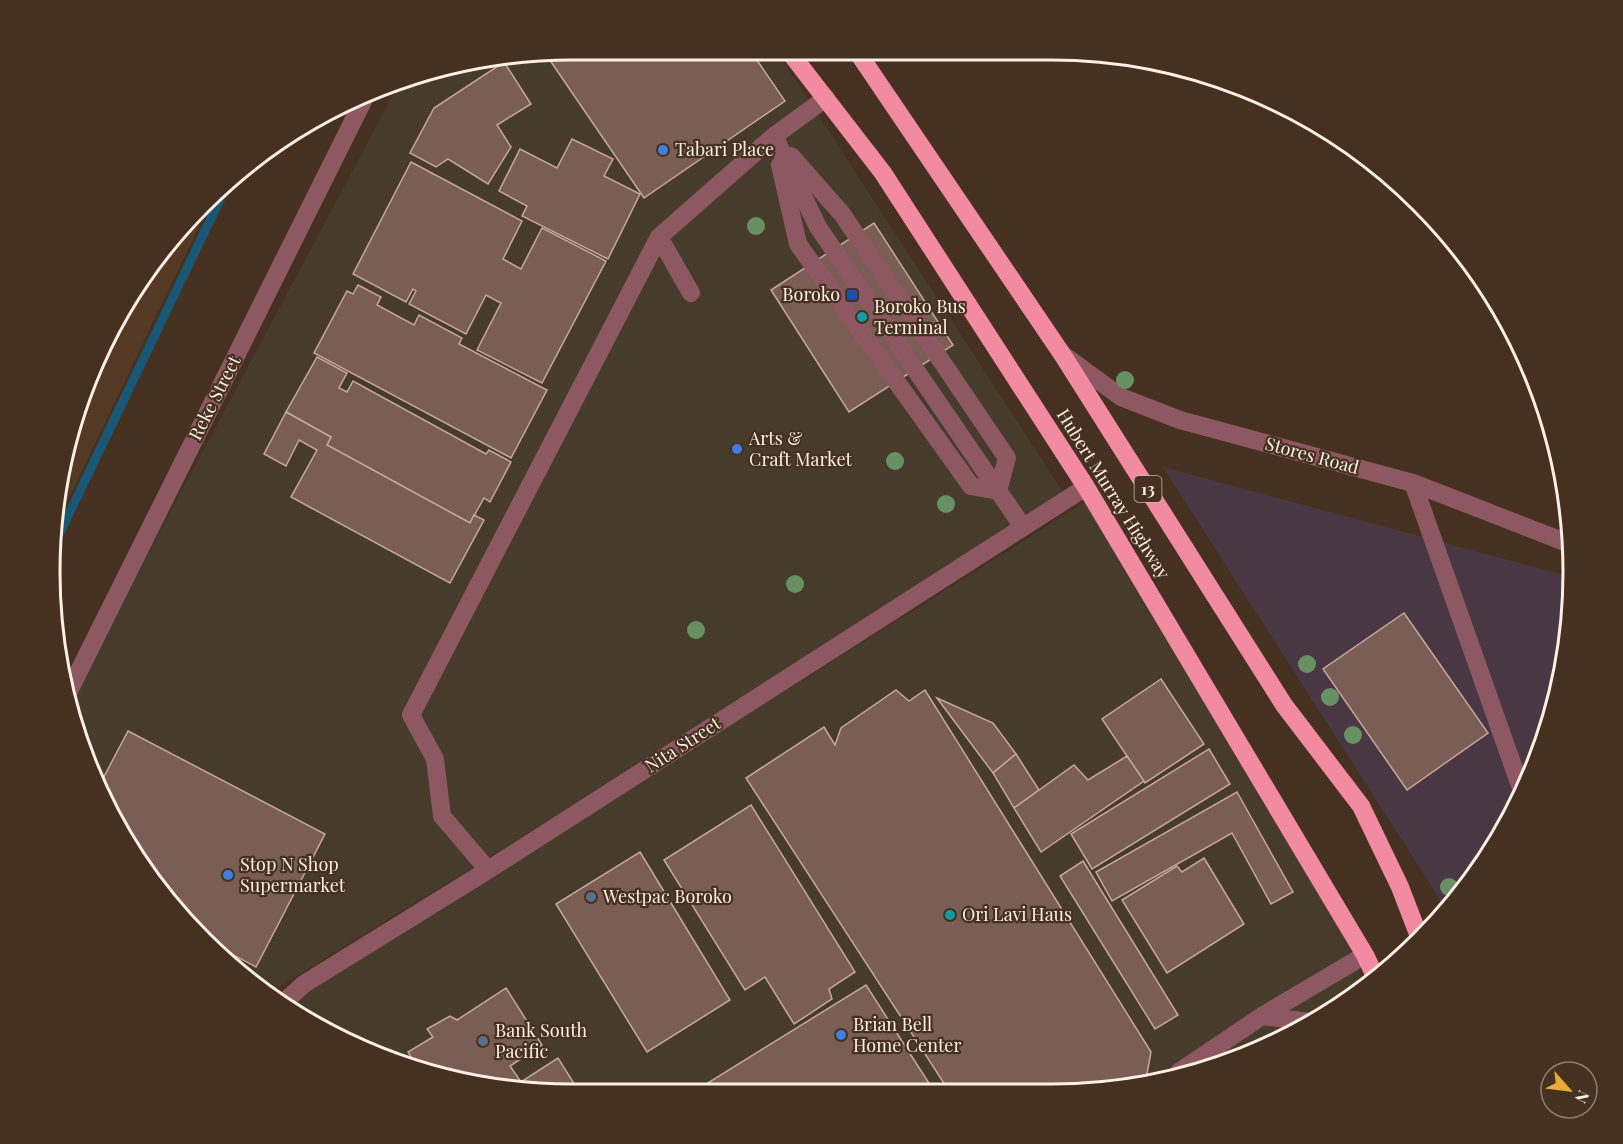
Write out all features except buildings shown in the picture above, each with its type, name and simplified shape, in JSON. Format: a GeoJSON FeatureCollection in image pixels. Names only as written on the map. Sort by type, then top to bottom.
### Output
{"type":"FeatureCollection","features":[{"type":"Feature","properties":{"kind":"highway","name":"Hubert Murray Highway"},"geometry":{"type":"LineString","coordinates":[[796,60],[883,173],[1086,487],[1372,970]]}},
{"type":"Feature","properties":{"kind":"highway","name":"Hubert Murray Highway"},"geometry":{"type":"LineString","coordinates":[[863,60],[1062,354],[1284,705],[1361,806],[1400,887],[1417,930]]}},
{"type":"Feature","properties":{"kind":"street"},"geometry":{"type":"LineString","coordinates":[[488,870],[442,816],[435,759],[411,715],[659,237],[774,136],[826,98]]}},
{"type":"Feature","properties":{"kind":"street","name":"Reke Street"},"geometry":{"type":"LineString","coordinates":[[73,684],[360,107]]}},
{"type":"Feature","properties":{"kind":"street"},"geometry":{"type":"LineString","coordinates":[[774,136],[842,214],[1007,458],[998,491]]}},
{"type":"Feature","properties":{"kind":"street"},"geometry":{"type":"LineString","coordinates":[[774,136],[818,227],[1023,527]]}},
{"type":"Feature","properties":{"kind":"street"},"geometry":{"type":"LineString","coordinates":[[774,136],[798,243],[971,486],[998,491]]}},
{"type":"Feature","properties":{"kind":"street"},"geometry":{"type":"LineString","coordinates":[[659,237],[692,293]]}},
{"type":"Feature","properties":{"kind":"street","name":"Stores Road"},"geometry":{"type":"LineString","coordinates":[[1062,354],[1121,397],[1180,420],[1413,483],[1562,541]]}},
{"type":"Feature","properties":{"kind":"street"},"geometry":{"type":"LineString","coordinates":[[1413,483],[1518,780]]}},
{"type":"Feature","properties":{"kind":"street","name":"Nita Street"},"geometry":{"type":"LineString","coordinates":[[288,998],[304,984],[488,870],[1086,487]]}},
{"type":"Feature","properties":{"kind":"street"},"geometry":{"type":"LineString","coordinates":[[1188,1066],[1262,1016],[1365,955]]}},
{"type":"Feature","properties":{"kind":"street"},"geometry":{"type":"LineString","coordinates":[[1262,1016],[1297,1020]]}},
{"type":"Feature","properties":{"kind":"shaded area"},"geometry":{"type":"Polygon","coordinates":[[[782,60],[1063,492],[504,848],[275,989],[234,957],[210,934],[187,910],[146,856],[129,828],[99,768],[87,737],[74,692],[395,92],[439,77],[472,70],[539,61],[782,60]]]}},
{"type":"Feature","properties":{"kind":"shaded area"},"geometry":{"type":"Polygon","coordinates":[[[203,217],[64,509],[77,439],[99,376],[113,346],[146,288],[166,260],[203,217]]]}},
{"type":"Feature","properties":{"kind":"shaded area"},"geometry":{"type":"Polygon","coordinates":[[[1163,467],[1563,575],[1559,639],[1546,705],[1536,737],[1524,768],[1494,828],[1477,856],[1441,904],[1163,467]]]}},
{"type":"Feature","properties":{"kind":"shaded area"},"geometry":{"type":"Polygon","coordinates":[[[1090,499],[1310,850],[1362,978],[1307,1015],[1247,1045],[1216,1057],[1184,1067],[1118,1080],[1051,1084],[572,1084],[505,1080],[439,1067],[407,1057],[346,1031],[293,1001],[1090,499]]]}},
{"type":"Feature","properties":{"kind":"waterway"},"geometry":{"type":"LineString","coordinates":[[62,529],[219,201]]}},
{"type":"Feature","properties":{"kind":"place","name":"Tabari Place"},"geometry":{"type":"Point","coordinates":[663,150]}},
{"type":"Feature","properties":{"kind":"place","name":"Boroko"},"geometry":{"type":"Point","coordinates":[852,295]}},
{"type":"Feature","properties":{"kind":"place","name":"Boroko Bus Terminal"},"geometry":{"type":"Point","coordinates":[862,317]}},
{"type":"Feature","properties":{"kind":"place","name":"Arts & Craft Market"},"geometry":{"type":"Point","coordinates":[737,449]}},
{"type":"Feature","properties":{"kind":"place","name":"Stop N Shop Supermarket"},"geometry":{"type":"Point","coordinates":[228,875]}},
{"type":"Feature","properties":{"kind":"place","name":"Westpac Boroko"},"geometry":{"type":"Point","coordinates":[591,897]}},
{"type":"Feature","properties":{"kind":"place","name":"Ori Lavi Haus"},"geometry":{"type":"Point","coordinates":[950,915]}},
{"type":"Feature","properties":{"kind":"place","name":"Brian Bell Home Center"},"geometry":{"type":"Point","coordinates":[841,1035]}},
{"type":"Feature","properties":{"kind":"place","name":"Bank South Pacific"},"geometry":{"type":"Point","coordinates":[483,1041]}}]}
